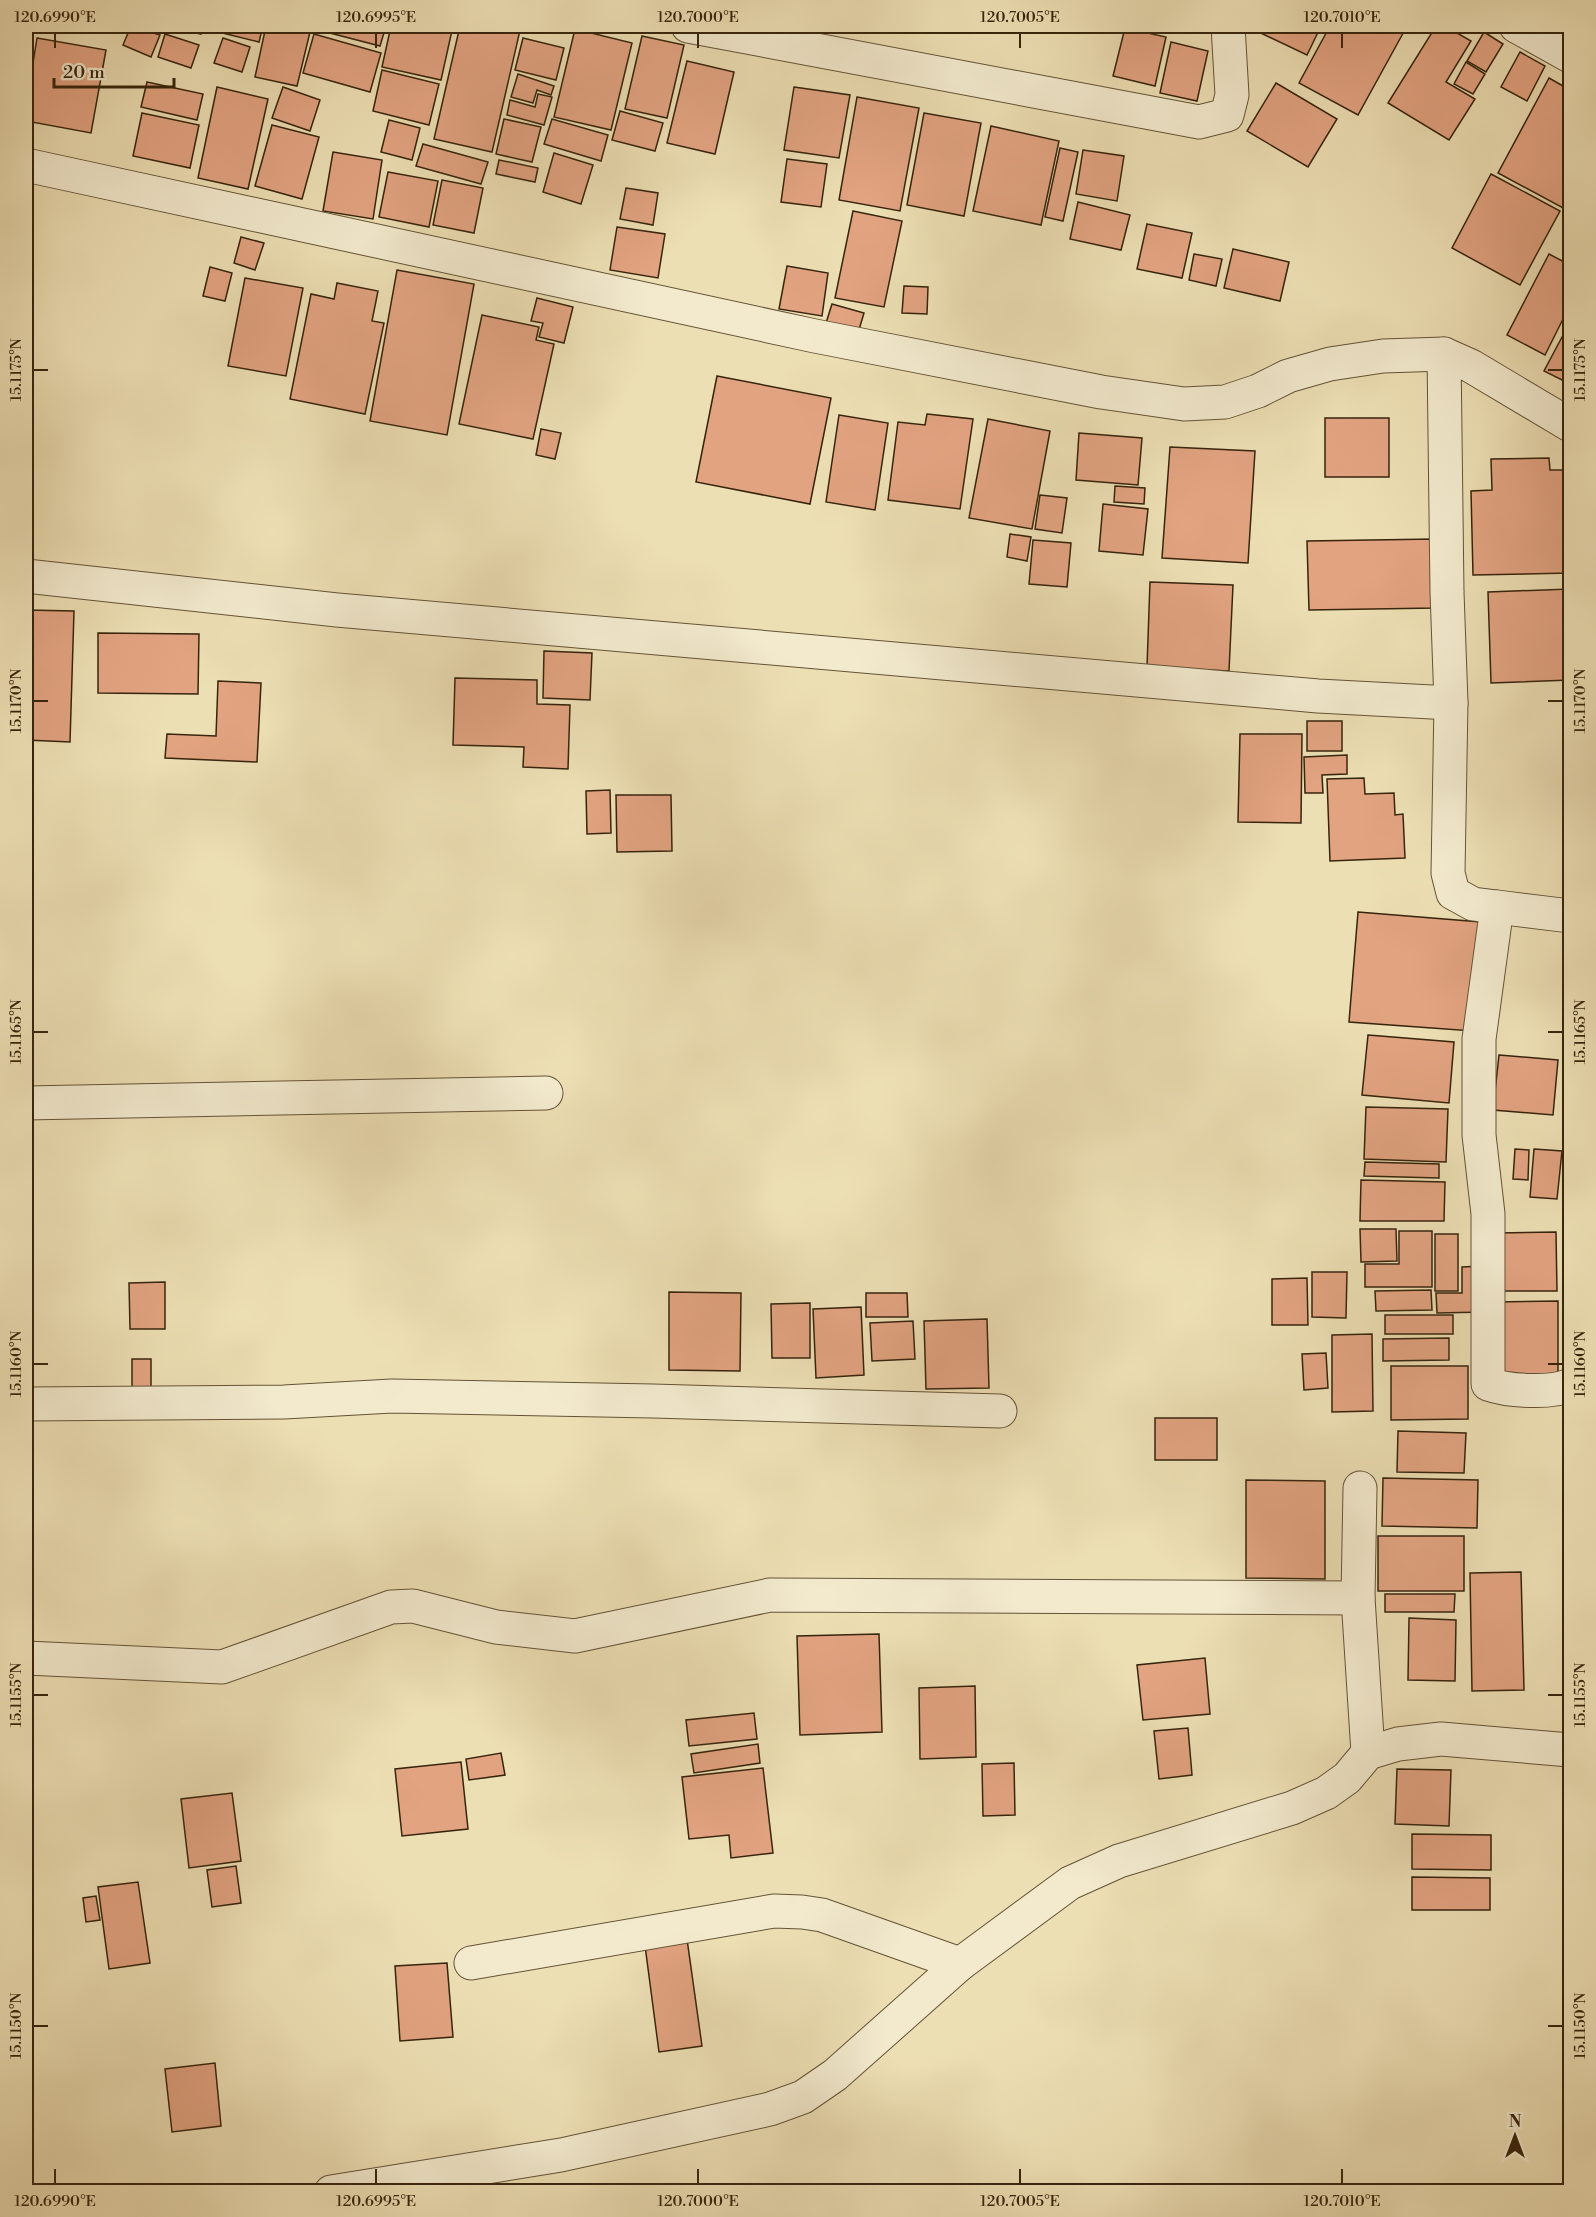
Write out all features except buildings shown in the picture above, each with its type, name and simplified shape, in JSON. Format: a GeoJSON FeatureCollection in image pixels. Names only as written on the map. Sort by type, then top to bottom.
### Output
{"type":"FeatureCollection","features":[{"type":"Feature","properties":{"kind":"street"},"geometry":{"type":"LineString","coordinates":[[688,26],[1198,122],[1227,115],[1232,95],[1228,26]]}},
{"type":"Feature","properties":{"kind":"street"},"geometry":{"type":"LineString","coordinates":[[1516,26],[1570,56]]}},
{"type":"Feature","properties":{"kind":"street"},"geometry":{"type":"LineString","coordinates":[[26,165],[815,336],[1101,392],[1184,404],[1225,402],[1258,391],[1288,376],[1330,364],[1383,356],[1444,354],[1471,366],[1570,425]]}},
{"type":"Feature","properties":{"kind":"street"},"geometry":{"type":"LineString","coordinates":[[1444,354],[1451,703],[1448,873],[1454,893],[1473,904],[1570,916]]}},
{"type":"Feature","properties":{"kind":"street"},"geometry":{"type":"LineString","coordinates":[[26,576],[361,612],[1318,696],[1451,703]]}},
{"type":"Feature","properties":{"kind":"street"},"geometry":{"type":"LineString","coordinates":[[1497,906],[1479,1039],[1479,1135],[1488,1214],[1488,1384],[1501,1389],[1561,1390],[1570,1385]]}},
{"type":"Feature","properties":{"kind":"street"},"geometry":{"type":"LineString","coordinates":[[26,1103],[546,1093]]}},
{"type":"Feature","properties":{"kind":"street"},"geometry":{"type":"LineString","coordinates":[[26,1404],[284,1402],[392,1396],[1000,1411]]}},
{"type":"Feature","properties":{"kind":"street"},"geometry":{"type":"LineString","coordinates":[[1360,1488],[1358,1598],[1368,1753]]}},
{"type":"Feature","properties":{"kind":"street"},"geometry":{"type":"LineString","coordinates":[[26,1658],[222,1667],[391,1607],[413,1606],[496,1628],[575,1636],[770,1595],[1358,1598]]}},
{"type":"Feature","properties":{"kind":"street"},"geometry":{"type":"LineString","coordinates":[[332,2192],[561,2155],[770,2109],[803,2097],[835,2075],[960,1964],[1070,1882],[1119,1861],[1292,1808],[1326,1793],[1347,1778],[1368,1753],[1398,1744],[1441,1739],[1570,1750]]}},
{"type":"Feature","properties":{"kind":"street"},"geometry":{"type":"LineString","coordinates":[[471,1963],[774,1911],[822,1915],[960,1964]]}}]}
